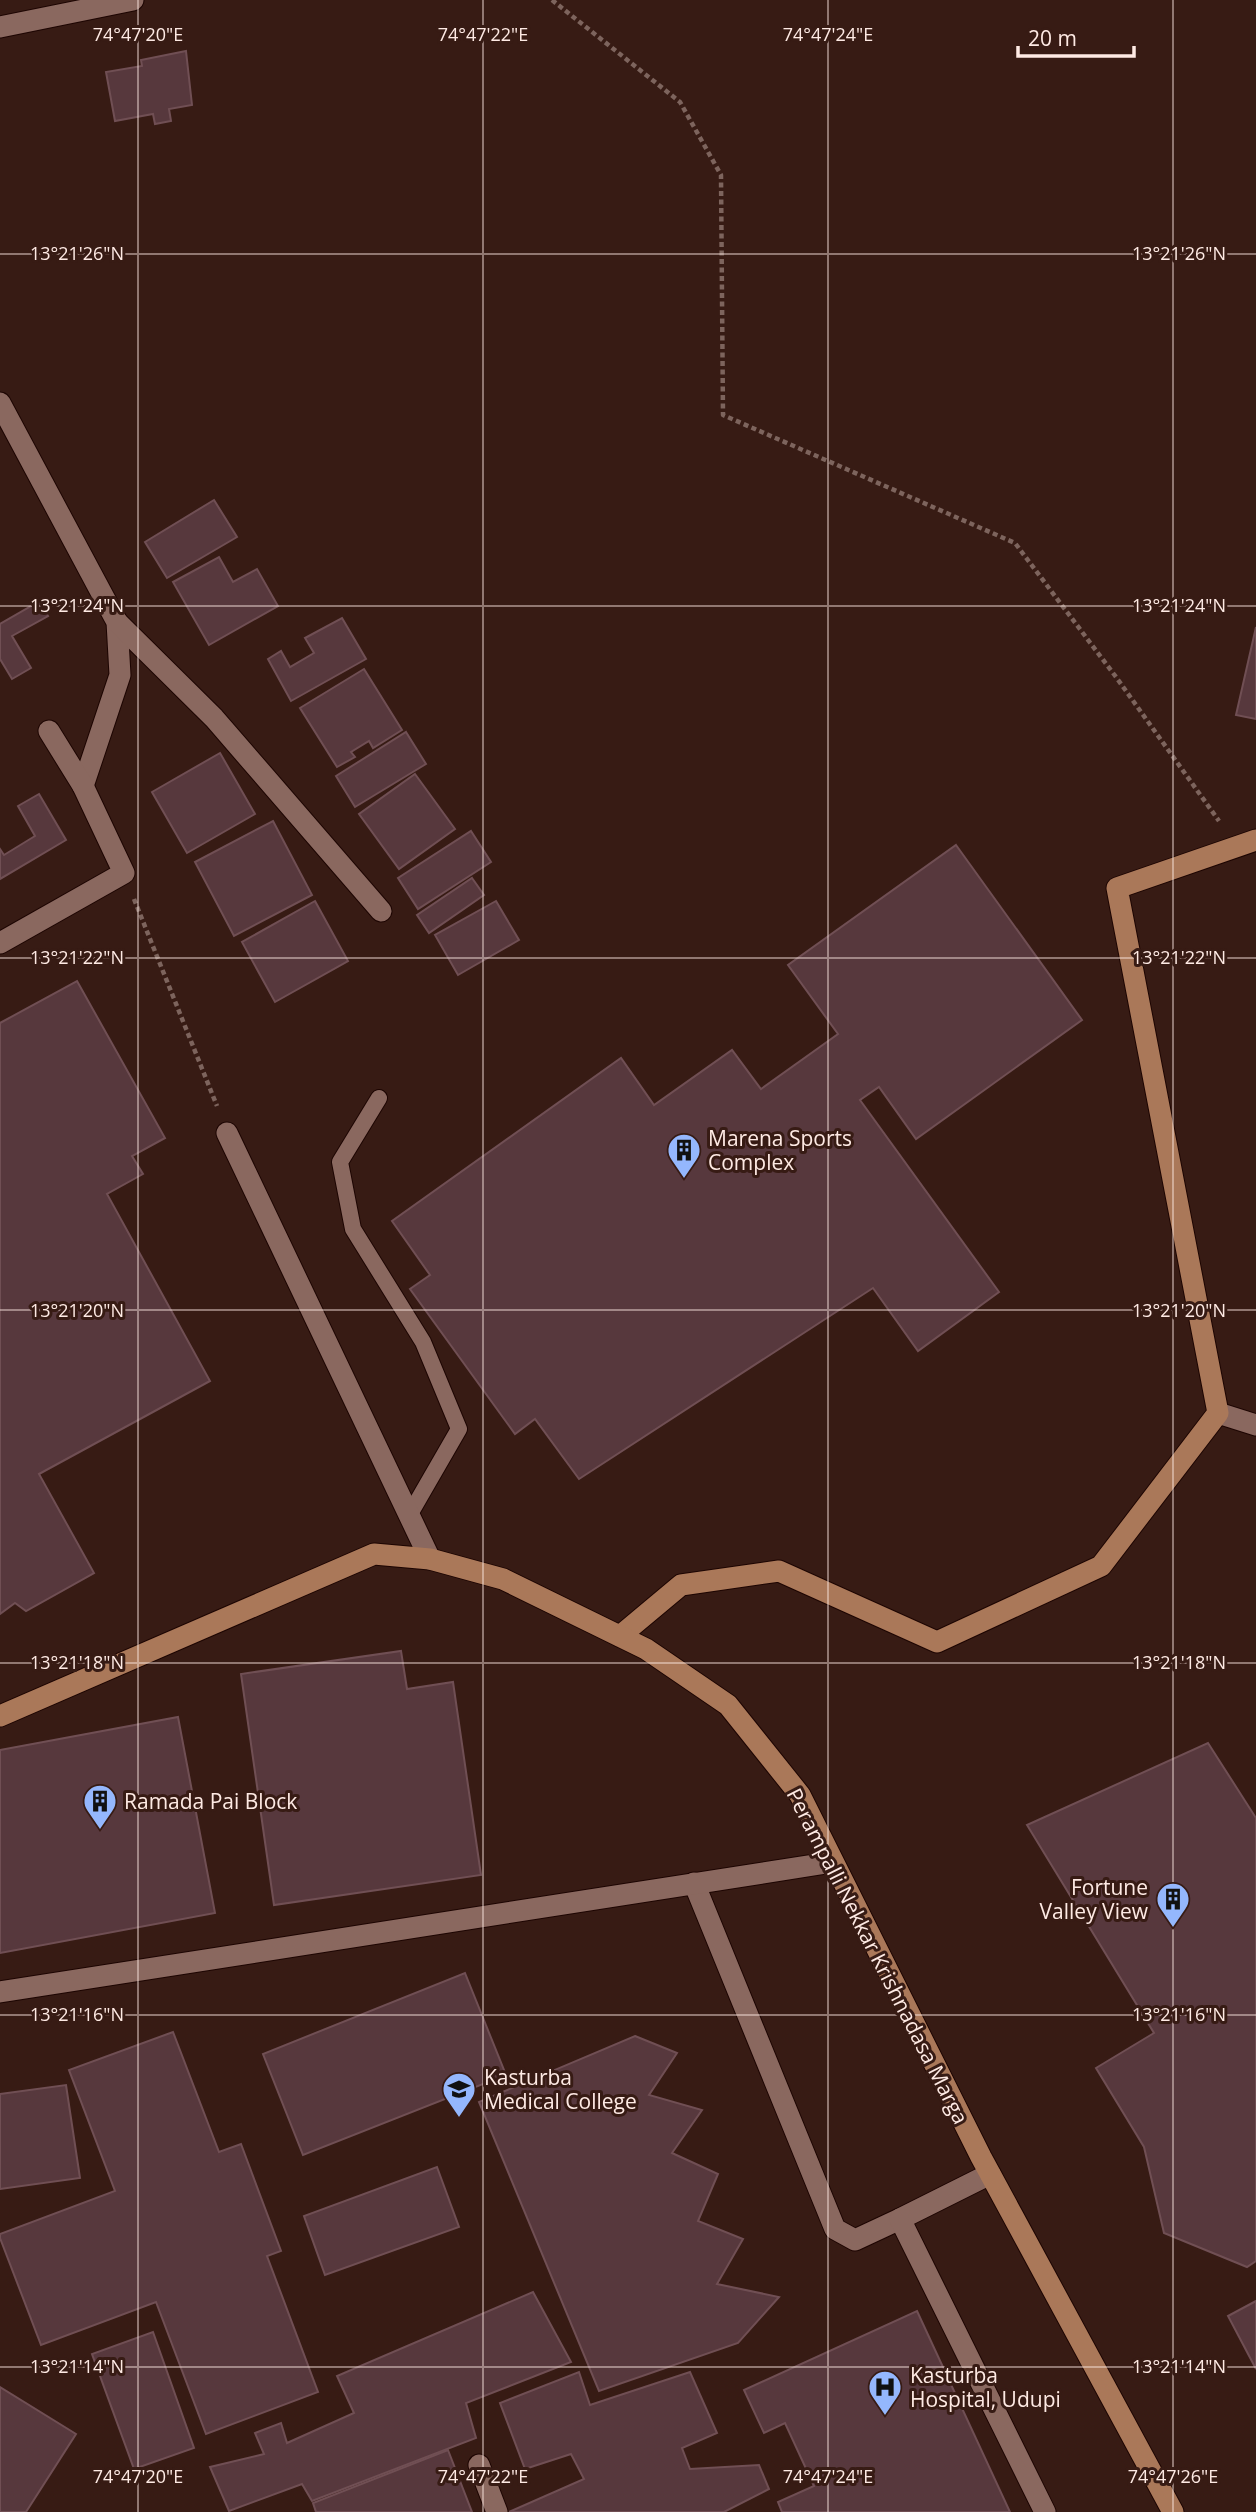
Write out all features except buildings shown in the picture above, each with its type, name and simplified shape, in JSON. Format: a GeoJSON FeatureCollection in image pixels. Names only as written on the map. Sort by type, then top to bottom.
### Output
{"type":"FeatureCollection","features":[{"type":"Feature","properties":{"kind":"street"},"geometry":{"type":"LineString","coordinates":[[0,27],[134,0]]}},
{"type":"Feature","properties":{"kind":"street"},"geometry":{"type":"LineString","coordinates":[[0,402],[117,622],[214,718],[381,911]]}},
{"type":"Feature","properties":{"kind":"street"},"geometry":{"type":"LineString","coordinates":[[83,786],[120,675],[117,622]]}},
{"type":"Feature","properties":{"kind":"street"},"geometry":{"type":"LineString","coordinates":[[0,943],[124,873],[83,786],[49,731]]}},
{"type":"Feature","properties":{"kind":"street"},"geometry":{"type":"LineString","coordinates":[[620,1636],[681,1585],[779,1571],[937,1642],[1101,1566],[1217,1413],[1117,888],[1246,843]]}},
{"type":"Feature","properties":{"kind":"street"},"geometry":{"type":"LineString","coordinates":[[227,1133],[430,1559]]}},
{"type":"Feature","properties":{"kind":"street"},"geometry":{"type":"LineString","coordinates":[[1217,1413],[1256,1425]]}},
{"type":"Feature","properties":{"kind":"street","name":"Perampalli Nekkar Krishnadasa Marga"},"geometry":{"type":"LineString","coordinates":[[0,1716],[374,1554],[430,1559],[503,1579],[646,1649],[728,1704],[800,1795],[990,2174],[1173,2512]]}},
{"type":"Feature","properties":{"kind":"street"},"geometry":{"type":"LineString","coordinates":[[0,1992],[833,1862]]}},
{"type":"Feature","properties":{"kind":"street"},"geometry":{"type":"LineString","coordinates":[[694,1883],[835,2229],[855,2240],[990,2174]]}},
{"type":"Feature","properties":{"kind":"street"},"geometry":{"type":"LineString","coordinates":[[900,2220],[1045,2512]]}},
{"type":"Feature","properties":{"kind":"street"},"geometry":{"type":"LineString","coordinates":[[479,2466],[497,2512]]}},
{"type":"Feature","properties":{"kind":"lane"},"geometry":{"type":"LineString","coordinates":[[379,1098],[340,1162],[353,1229],[424,1342],[459,1429],[410,1514]]}},
{"type":"Feature","properties":{"kind":"path"},"geometry":{"type":"LineString","coordinates":[[552,0],[680,102],[721,175],[723,415],[1014,543],[1246,843]]}},
{"type":"Feature","properties":{"kind":"path"},"geometry":{"type":"LineString","coordinates":[[124,873],[227,1133]]}},
{"type":"Feature","properties":{"kind":"place","name":"Marena Sports Complex"},"geometry":{"type":"Point","coordinates":[684,1180]}},
{"type":"Feature","properties":{"kind":"place","name":"Ramada Pai Block"},"geometry":{"type":"Point","coordinates":[100,1831]}},
{"type":"Feature","properties":{"kind":"place","name":"Fortune Valley View"},"geometry":{"type":"Point","coordinates":[1173,1929]}},
{"type":"Feature","properties":{"kind":"place","name":"Kasturba Medical College"},"geometry":{"type":"Point","coordinates":[459,2119]}},
{"type":"Feature","properties":{"kind":"place","name":"Kasturba Hospital, Udupi"},"geometry":{"type":"Point","coordinates":[885,2417]}}]}
